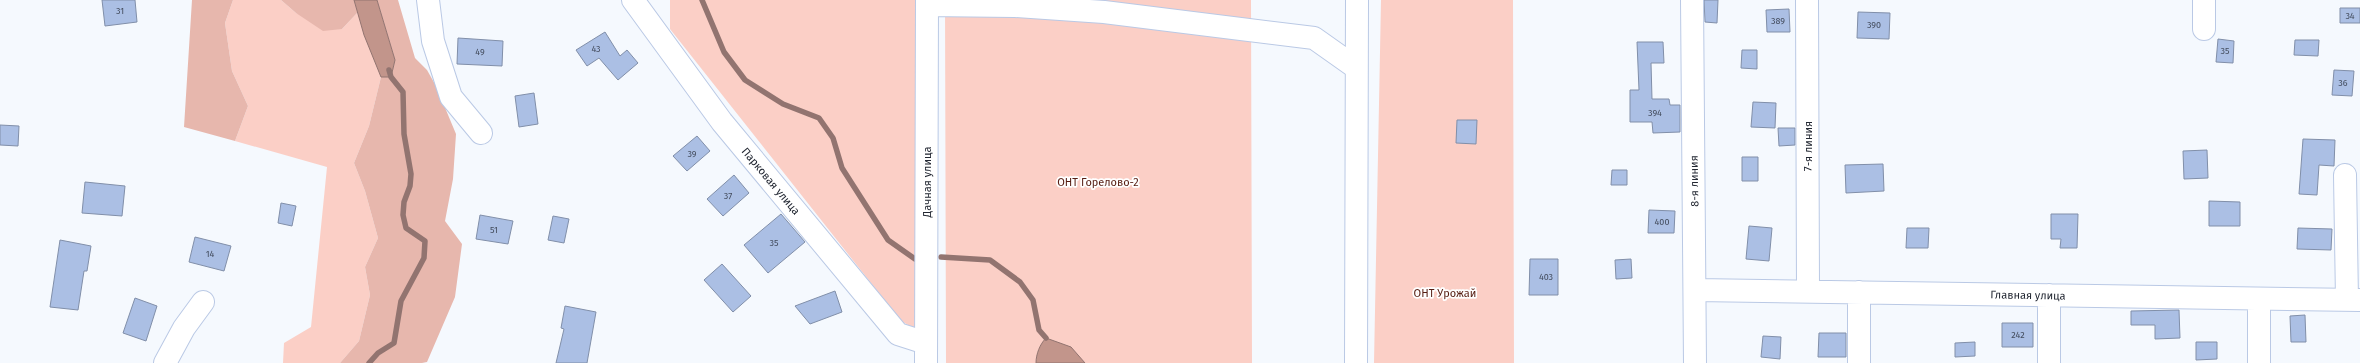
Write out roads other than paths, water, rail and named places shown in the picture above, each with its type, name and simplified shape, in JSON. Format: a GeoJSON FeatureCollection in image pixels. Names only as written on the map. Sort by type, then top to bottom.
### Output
{"type":"FeatureCollection","features":[{"type":"Feature","properties":{"kind":"street"},"geometry":{"type":"LineString","coordinates":[[428,0],[433,41],[450,97],[481,133]]}},
{"type":"Feature","properties":{"kind":"street","name":"Парковая улица"},"geometry":{"type":"LineString","coordinates":[[633,0],[722,122],[898,334],[926,353]]}},
{"type":"Feature","properties":{"kind":"street"},"geometry":{"type":"LineString","coordinates":[[1356,363],[1358,123],[1355,67],[1357,0]]}},
{"type":"Feature","properties":{"kind":"street","name":"8-я линия"},"geometry":{"type":"LineString","coordinates":[[1692,0],[1696,290],[1695,363]]}},
{"type":"Feature","properties":{"kind":"street","name":"7-я линия"},"geometry":{"type":"LineString","coordinates":[[1807,0],[1808,291]]}},
{"type":"Feature","properties":{"kind":"street"},"geometry":{"type":"LineString","coordinates":[[2204,0],[2204,29]]}},
{"type":"Feature","properties":{"kind":"street"},"geometry":{"type":"LineString","coordinates":[[927,2],[1104,12],[1314,38],[1355,67]]}},
{"type":"Feature","properties":{"kind":"street","name":"Дачная улица"},"geometry":{"type":"LineString","coordinates":[[926,353],[927,2]]}},
{"type":"Feature","properties":{"kind":"street"},"geometry":{"type":"LineString","coordinates":[[2345,175],[2354,300]]}},
{"type":"Feature","properties":{"kind":"street","name":"Главная улица"},"geometry":{"type":"LineString","coordinates":[[1696,290],[2354,300]]}},
{"type":"Feature","properties":{"kind":"street"},"geometry":{"type":"LineString","coordinates":[[1859,292],[1859,363]]}},
{"type":"Feature","properties":{"kind":"street"},"geometry":{"type":"LineString","coordinates":[[2049,295],[2049,363]]}},
{"type":"Feature","properties":{"kind":"street"},"geometry":{"type":"LineString","coordinates":[[2259,298],[2259,363]]}},
{"type":"Feature","properties":{"kind":"street"},"geometry":{"type":"LineString","coordinates":[[165,363],[184,328],[203,302]]}},
{"type":"Feature","properties":{"kind":"waterway"},"geometry":{"type":"LineString","coordinates":[[702,0],[724,52],[745,80],[783,104],[819,118],[833,138],[842,168],[888,240],[915,259]]}},
{"type":"Feature","properties":{"kind":"waterway"},"geometry":{"type":"LineString","coordinates":[[369,363],[378,353],[394,343],[401,301],[424,258],[425,241],[406,228],[403,215],[404,202],[410,186],[411,174],[404,134],[403,92],[391,77],[389,70]]}},
{"type":"Feature","properties":{"kind":"waterway"},"geometry":{"type":"LineString","coordinates":[[941,257],[990,260],[1020,282],[1033,300],[1039,330],[1046,338]]}},
{"type":"Feature","properties":{"kind":"park label","name":"ОНТ Горелово-2"},"geometry":{"type":"Point","coordinates":[1098,182]}},
{"type":"Feature","properties":{"kind":"park label","name":"ОНТ Урожай"},"geometry":{"type":"Point","coordinates":[1445,293]}}]}
